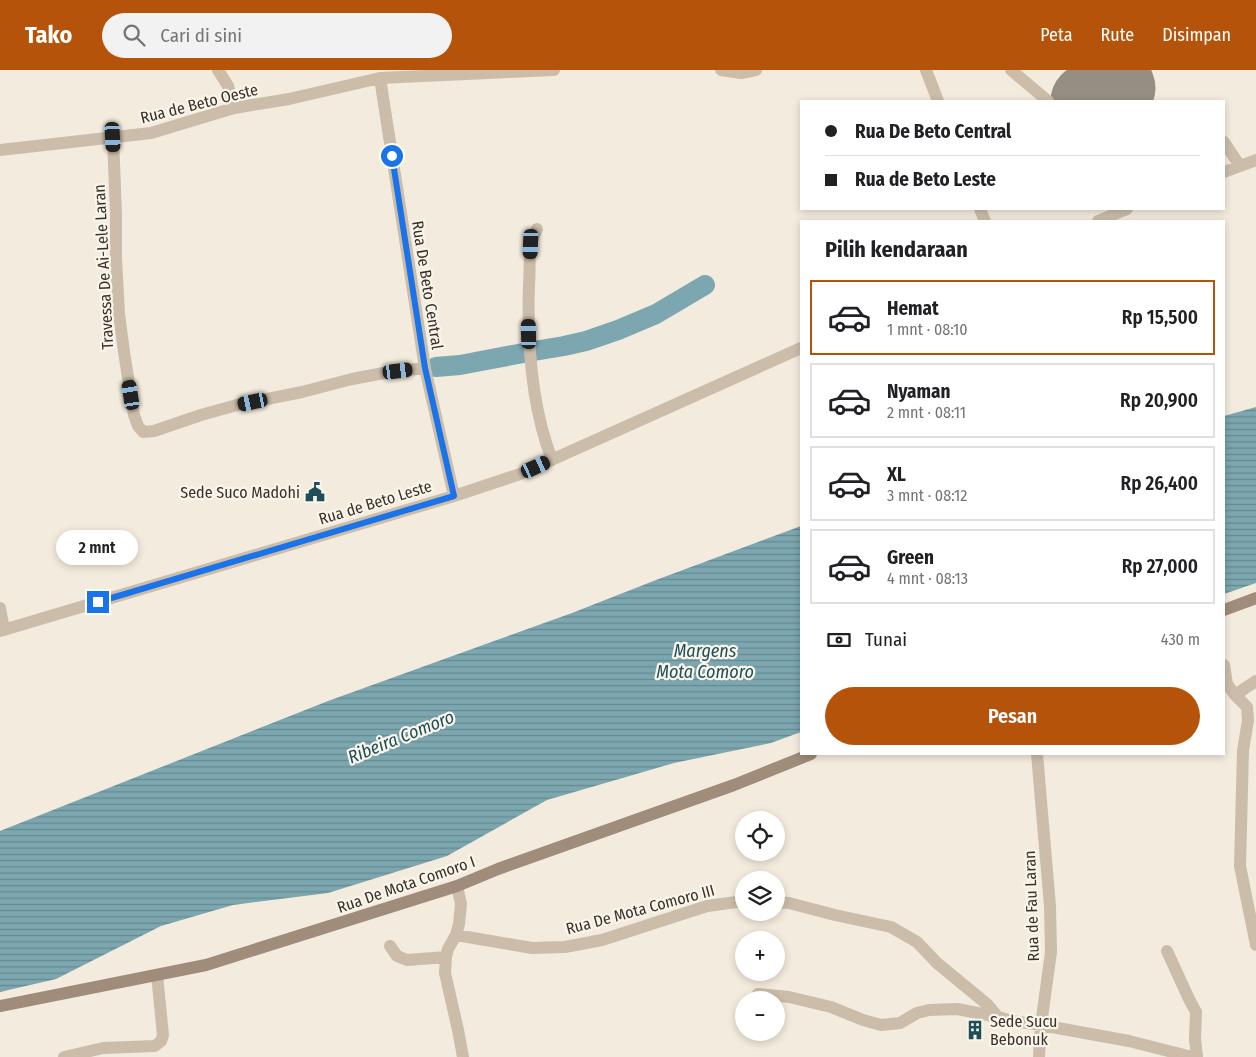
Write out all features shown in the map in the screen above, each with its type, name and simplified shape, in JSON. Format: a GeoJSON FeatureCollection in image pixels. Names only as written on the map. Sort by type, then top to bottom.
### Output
{"type":"FeatureCollection","features":[{"type":"Feature","properties":{"kind":"street"},"geometry":{"type":"LineString","coordinates":[[218,70],[228,86],[234,108]]}},
{"type":"Feature","properties":{"kind":"street","name":"Rua de Beto Oeste"},"geometry":{"type":"LineString","coordinates":[[0,150],[151,133],[234,108],[289,99],[380,78],[554,70]]}},
{"type":"Feature","properties":{"kind":"street"},"geometry":{"type":"LineString","coordinates":[[720,70],[741,74],[756,70]]}},
{"type":"Feature","properties":{"kind":"street"},"geometry":{"type":"LineString","coordinates":[[926,70],[938,100]]}},
{"type":"Feature","properties":{"kind":"street"},"geometry":{"type":"LineString","coordinates":[[1011,70],[1047,100]]}},
{"type":"Feature","properties":{"kind":"street","name":"Rua De Beto Central"},"geometry":{"type":"LineString","coordinates":[[380,78],[425,368],[454,496]]}},
{"type":"Feature","properties":{"kind":"street","name":"Travessa De Ai-Lele Laran"},"geometry":{"type":"LineString","coordinates":[[113,137],[119,314],[134,415],[138,426],[144,432],[154,431],[237,405],[368,376],[425,368]]}},
{"type":"Feature","properties":{"kind":"street"},"geometry":{"type":"LineString","coordinates":[[1225,144],[1240,166]]}},
{"type":"Feature","properties":{"kind":"street"},"geometry":{"type":"LineString","coordinates":[[1225,172],[1256,160]]}},
{"type":"Feature","properties":{"kind":"street"},"geometry":{"type":"LineString","coordinates":[[1100,220],[1125,210]]}},
{"type":"Feature","properties":{"kind":"street"},"geometry":{"type":"LineString","coordinates":[[536,229],[531,244],[528,306],[529,334],[538,411],[545,441],[552,460]]}},
{"type":"Feature","properties":{"kind":"street","name":"Rua de Beto Leste"},"geometry":{"type":"LineString","coordinates":[[2,630],[454,496],[520,474],[800,348]]}},
{"type":"Feature","properties":{"kind":"street"},"geometry":{"type":"LineString","coordinates":[[1225,610],[1256,598]]}},
{"type":"Feature","properties":{"kind":"street"},"geometry":{"type":"LineString","coordinates":[[0,608],[2,630]]}},
{"type":"Feature","properties":{"kind":"street"},"geometry":{"type":"LineString","coordinates":[[1225,671],[1227,684],[1247,707],[1248,720],[1243,751],[1240,866],[1256,945]]}},
{"type":"Feature","properties":{"kind":"street"},"geometry":{"type":"LineString","coordinates":[[1235,695],[1256,680]]}},
{"type":"Feature","properties":{"kind":"street","name":"Rua De Mota Comoro I"},"geometry":{"type":"LineString","coordinates":[[0,1006],[206,966],[457,886],[498,869],[734,785],[809,755]]}},
{"type":"Feature","properties":{"kind":"street","name":"Rua de Fau Laran"},"geometry":{"type":"LineString","coordinates":[[1038,755],[1050,906],[1051,952],[1041,1025],[1039,1057]]}},
{"type":"Feature","properties":{"kind":"street"},"geometry":{"type":"LineString","coordinates":[[457,886],[461,904],[459,924],[456,935],[448,949],[445,973],[463,1057]]}},
{"type":"Feature","properties":{"kind":"street","name":"Rua De Mota Comoro III"},"geometry":{"type":"LineString","coordinates":[[456,935],[532,948],[565,947],[602,940],[707,906],[735,902]]}},
{"type":"Feature","properties":{"kind":"street"},"geometry":{"type":"LineString","coordinates":[[785,903],[891,926],[917,942],[937,963],[988,1005],[998,1017]]}},
{"type":"Feature","properties":{"kind":"street"},"geometry":{"type":"LineString","coordinates":[[390,946],[397,956],[406,960],[446,956]]}},
{"type":"Feature","properties":{"kind":"street"},"geometry":{"type":"LineString","coordinates":[[1167,950],[1196,1012],[1195,1039],[1197,1057]]}},
{"type":"Feature","properties":{"kind":"street"},"geometry":{"type":"LineString","coordinates":[[64,1057],[104,1048],[155,1046],[161,1042],[163,1035],[157,975]]}},
{"type":"Feature","properties":{"kind":"street"},"geometry":{"type":"LineString","coordinates":[[785,997],[831,1007],[881,1025],[900,1023],[917,1013],[929,1010],[957,1009],[1012,1021],[1129,1041],[1192,1057]]}},
{"type":"Feature","properties":{"kind":"water"},"geometry":{"type":"Polygon","coordinates":[[[1256,407],[1256,583],[1225,594],[1225,416],[1256,407]]]}},
{"type":"Feature","properties":{"kind":"water","name":"Margens Mota Comoro"},"geometry":{"type":"Polygon","coordinates":[[[800,526],[800,732],[771,743],[674,763],[547,800],[447,856],[328,893],[233,905],[161,926],[56,979],[0,992],[0,831],[328,701],[572,613],[800,526]]]}},
{"type":"Feature","properties":{"kind":"waterway"},"geometry":{"type":"LineString","coordinates":[[436,367],[460,365],[586,341],[656,314],[705,285]]}},
{"type":"Feature","properties":{"kind":"runway"},"geometry":{"type":"LineString","coordinates":[[1090,100],[1118,88],[1111,70]]}},
{"type":"Feature","properties":{"kind":"place","name":"Sede Suco Madohi"},"geometry":{"type":"Point","coordinates":[315,492]}},
{"type":"Feature","properties":{"kind":"place","name":"Sede Sucu Bebonuk"},"geometry":{"type":"Point","coordinates":[975,1030]}},
{"type":"Feature","properties":{"kind":"route"},"geometry":{"type":"LineString","coordinates":[[98,602],[454,496],[425,368],[392,156]]}},
{"type":"Feature","properties":{"kind":"water label","name":"Ribeira Comoro"},"geometry":{"type":"Point","coordinates":[401,737]}}]}
